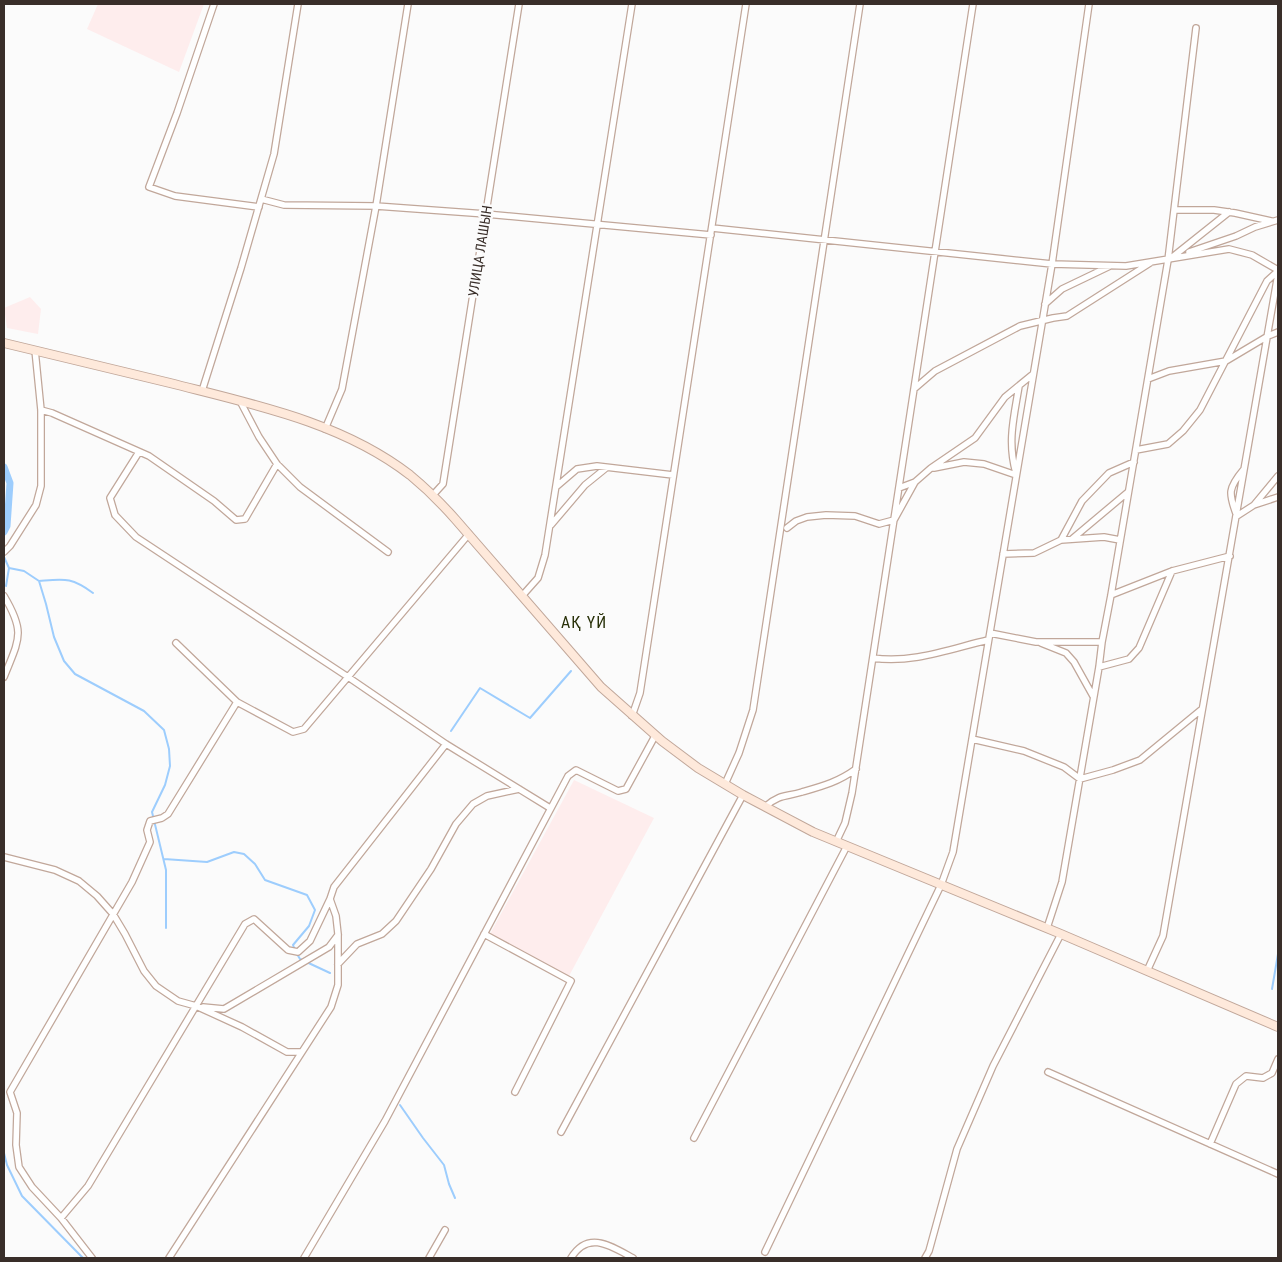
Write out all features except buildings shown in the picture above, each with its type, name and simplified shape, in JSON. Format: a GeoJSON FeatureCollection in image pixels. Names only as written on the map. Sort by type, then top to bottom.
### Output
{"type":"FeatureCollection","features":[{"type":"Feature","properties":{"kind":"main road"},"geometry":{"type":"LineString","coordinates":[[4,343],[268,408],[325,429],[381,457],[409,475],[433,495],[601,687],[655,736],[698,768],[743,795],[813,832],[1048,928],[1278,1027]]}},
{"type":"Feature","properties":{"kind":"street"},"geometry":{"type":"LineString","coordinates":[[214,4],[177,113],[149,187],[175,196],[259,207]]}},
{"type":"Feature","properties":{"kind":"street"},"geometry":{"type":"LineString","coordinates":[[202,391],[274,154],[298,4]]}},
{"type":"Feature","properties":{"kind":"street"},"geometry":{"type":"LineString","coordinates":[[325,429],[342,389],[376,206],[408,4]]}},
{"type":"Feature","properties":{"kind":"street","name":"УЛИЦА ЛАШЫН"},"geometry":{"type":"LineString","coordinates":[[433,495],[443,484],[519,4]]}},
{"type":"Feature","properties":{"kind":"street"},"geometry":{"type":"LineString","coordinates":[[522,596],[538,578],[545,555],[632,4]]}},
{"type":"Feature","properties":{"kind":"street"},"geometry":{"type":"LineString","coordinates":[[632,716],[640,693],[746,4]]}},
{"type":"Feature","properties":{"kind":"street"},"geometry":{"type":"LineString","coordinates":[[725,784],[739,753],[753,710],[860,4]]}},
{"type":"Feature","properties":{"kind":"street"},"geometry":{"type":"LineString","coordinates":[[836,842],[845,823],[856,769],[973,4]]}},
{"type":"Feature","properties":{"kind":"street"},"geometry":{"type":"LineString","coordinates":[[765,1252],[941,885],[953,852],[1052,264],[1089,4]]}},
{"type":"Feature","properties":{"kind":"street"},"geometry":{"type":"LineString","coordinates":[[1048,928],[1062,882],[1168,260],[1196,28]]}},
{"type":"Feature","properties":{"kind":"street"},"geometry":{"type":"LineString","coordinates":[[261,199],[284,205],[376,206],[823,240],[1052,264],[1126,266],[1229,249],[1252,255],[1278,271]]}},
{"type":"Feature","properties":{"kind":"street"},"geometry":{"type":"LineString","coordinates":[[1174,210],[1214,210],[1275,221]]}},
{"type":"Feature","properties":{"kind":"street"},"geometry":{"type":"LineString","coordinates":[[1168,260],[1229,212]]}},
{"type":"Feature","properties":{"kind":"street"},"geometry":{"type":"LineString","coordinates":[[1168,260],[1236,236],[1255,226],[1275,221]]}},
{"type":"Feature","properties":{"kind":"street"},"geometry":{"type":"LineString","coordinates":[[914,389],[935,371],[1020,326],[1067,316],[1152,262]]}},
{"type":"Feature","properties":{"kind":"street"},"geometry":{"type":"LineString","coordinates":[[1045,304],[1062,289],[1112,266]]}},
{"type":"Feature","properties":{"kind":"street"},"geometry":{"type":"LineString","coordinates":[[1147,970],[1163,936],[1278,271]]}},
{"type":"Feature","properties":{"kind":"street"},"geometry":{"type":"LineString","coordinates":[[1136,450],[1168,444],[1183,431],[1200,410],[1267,282],[1278,271]]}},
{"type":"Feature","properties":{"kind":"street"},"geometry":{"type":"LineString","coordinates":[[1148,379],[1169,371],[1226,361],[1278,332]]}},
{"type":"Feature","properties":{"kind":"street"},"geometry":{"type":"LineString","coordinates":[[4,552],[10,546],[36,505],[41,486],[41,410],[35,350]]}},
{"type":"Feature","properties":{"kind":"street"},"geometry":{"type":"LineString","coordinates":[[899,488],[915,482],[975,438],[1005,397],[1033,374]]}},
{"type":"Feature","properties":{"kind":"street"},"geometry":{"type":"LineString","coordinates":[[1016,475],[1011,456],[1011,438],[1019,386]]}},
{"type":"Feature","properties":{"kind":"street"},"geometry":{"type":"LineString","coordinates":[[240,401],[259,437],[277,464],[300,487],[388,552]]}},
{"type":"Feature","properties":{"kind":"street"},"geometry":{"type":"LineString","coordinates":[[41,410],[52,413],[148,456],[214,501],[236,520],[245,519],[277,464]]}},
{"type":"Feature","properties":{"kind":"street"},"geometry":{"type":"LineString","coordinates":[[140,452],[110,498],[115,515],[136,537],[446,744],[550,808]]}},
{"type":"Feature","properties":{"kind":"street"},"geometry":{"type":"LineString","coordinates":[[932,468],[964,462],[984,464],[1016,475]]}},
{"type":"Feature","properties":{"kind":"street"},"geometry":{"type":"LineString","coordinates":[[1061,540],[1082,501],[1109,473],[1134,462]]}},
{"type":"Feature","properties":{"kind":"street"},"geometry":{"type":"LineString","coordinates":[[556,486],[577,469],[597,466],[673,475]]}},
{"type":"Feature","properties":{"kind":"street"},"geometry":{"type":"LineString","coordinates":[[550,526],[585,485],[606,468]]}},
{"type":"Feature","properties":{"kind":"street"},"geometry":{"type":"LineString","coordinates":[[1237,516],[1230,499],[1233,482],[1245,468]]}},
{"type":"Feature","properties":{"kind":"street"},"geometry":{"type":"LineString","coordinates":[[1254,505],[1278,476]]}},
{"type":"Feature","properties":{"kind":"street"},"geometry":{"type":"LineString","coordinates":[[786,528],[808,516],[855,516],[879,524],[894,520],[915,482]]}},
{"type":"Feature","properties":{"kind":"street"},"geometry":{"type":"LineString","coordinates":[[1072,539],[1128,492]]}},
{"type":"Feature","properties":{"kind":"street"},"geometry":{"type":"LineString","coordinates":[[1237,516],[1254,505],[1278,497]]}},
{"type":"Feature","properties":{"kind":"street"},"geometry":{"type":"LineString","coordinates":[[176,643],[238,702],[293,732],[304,730],[469,534]]}},
{"type":"Feature","properties":{"kind":"street"},"geometry":{"type":"LineString","coordinates":[[1003,554],[1034,553],[1061,540],[1104,538],[1120,540]]}},
{"type":"Feature","properties":{"kind":"street"},"geometry":{"type":"LineString","coordinates":[[1111,595],[1172,571],[1230,556]]}},
{"type":"Feature","properties":{"kind":"street"},"geometry":{"type":"LineString","coordinates":[[1099,667],[1129,659],[1139,648],[1172,571]]}},
{"type":"Feature","properties":{"kind":"street"},"geometry":{"type":"LineString","coordinates":[[4,596],[14,614],[19,631],[15,650],[4,677]]}},
{"type":"Feature","properties":{"kind":"street"},"geometry":{"type":"LineString","coordinates":[[990,633],[1036,642],[1066,653],[1074,662],[1094,696]]}},
{"type":"Feature","properties":{"kind":"street"},"geometry":{"type":"LineString","coordinates":[[873,658],[890,661],[914,658],[988,640]]}},
{"type":"Feature","properties":{"kind":"street"},"geometry":{"type":"LineString","coordinates":[[1036,642],[1102,642]]}},
{"type":"Feature","properties":{"kind":"street"},"geometry":{"type":"LineString","coordinates":[[92,1258],[61,1218],[32,1187],[19,1167],[16,1145],[17,1113],[10,1092],[132,882],[150,842],[147,830],[150,821],[162,818],[168,814],[238,702]]}},
{"type":"Feature","properties":{"kind":"street"},"geometry":{"type":"LineString","coordinates":[[1080,779],[1140,760],[1203,709]]}},
{"type":"Feature","properties":{"kind":"street"},"geometry":{"type":"LineString","coordinates":[[304,1258],[385,1121],[568,776],[576,770],[618,791],[626,788],[655,736]]}},
{"type":"Feature","properties":{"kind":"street"},"geometry":{"type":"LineString","coordinates":[[972,739],[1024,751],[1064,767],[1080,779]]}},
{"type":"Feature","properties":{"kind":"street"},"geometry":{"type":"LineString","coordinates":[[61,1218],[88,1186],[245,924],[254,919],[288,950],[298,952],[310,941],[334,887],[446,744]]}},
{"type":"Feature","properties":{"kind":"street"},"geometry":{"type":"LineString","coordinates":[[766,806],[775,798],[841,780],[856,769]]}},
{"type":"Feature","properties":{"kind":"street"},"geometry":{"type":"LineString","coordinates":[[338,964],[357,944],[382,934],[396,921],[431,869],[456,824],[473,804],[487,796],[519,789]]}},
{"type":"Feature","properties":{"kind":"street"},"geometry":{"type":"LineString","coordinates":[[561,1132],[743,795]]}},
{"type":"Feature","properties":{"kind":"street"},"geometry":{"type":"LineString","coordinates":[[694,1138],[847,846]]}},
{"type":"Feature","properties":{"kind":"street"},"geometry":{"type":"LineString","coordinates":[[4,857],[55,870],[78,881],[97,896],[113,914],[126,934],[144,971],[156,986],[178,1001],[196,1006],[242,1026],[287,1052],[301,1052]]}},
{"type":"Feature","properties":{"kind":"street"},"geometry":{"type":"LineString","coordinates":[[169,1258],[331,1007],[338,985],[338,934],[336,916],[330,899]]}},
{"type":"Feature","properties":{"kind":"street"},"geometry":{"type":"LineString","coordinates":[[196,1006],[224,1009],[329,947],[338,934]]}},
{"type":"Feature","properties":{"kind":"street"},"geometry":{"type":"LineString","coordinates":[[484,934],[571,981],[515,1092]]}},
{"type":"Feature","properties":{"kind":"street"},"geometry":{"type":"LineString","coordinates":[[925,1258],[929,1250],[957,1149],[993,1066],[1061,934]]}},
{"type":"Feature","properties":{"kind":"street"},"geometry":{"type":"LineString","coordinates":[[1210,1144],[1236,1084],[1246,1076],[1263,1078],[1272,1073],[1278,1059]]}},
{"type":"Feature","properties":{"kind":"street"},"geometry":{"type":"LineString","coordinates":[[1048,1072],[1278,1174]]}},
{"type":"Feature","properties":{"kind":"street"},"geometry":{"type":"LineString","coordinates":[[429,1258],[445,1230]]}},
{"type":"Feature","properties":{"kind":"street"},"geometry":{"type":"LineString","coordinates":[[571,1258],[576,1249],[590,1242],[609,1244],[633,1258]]}},
{"type":"Feature","properties":{"kind":"shaded area"},"geometry":{"type":"Polygon","coordinates":[[[98,4],[204,4],[179,72],[87,29],[98,4]]]}},
{"type":"Feature","properties":{"kind":"shaded area"},"geometry":{"type":"Polygon","coordinates":[[[30,297],[41,309],[38,334],[7,328],[4,308],[30,297]]]}},
{"type":"Feature","properties":{"kind":"shaded area"},"geometry":{"type":"Polygon","coordinates":[[[574,780],[654,818],[569,976],[490,934],[574,780]]]}},
{"type":"Feature","properties":{"kind":"waterway"},"geometry":{"type":"LineString","coordinates":[[4,467],[10,483],[7,526],[4,532]]}},
{"type":"Feature","properties":{"kind":"waterway"},"geometry":{"type":"LineString","coordinates":[[4,557],[9,568],[6,586]]}},
{"type":"Feature","properties":{"kind":"waterway"},"geometry":{"type":"LineString","coordinates":[[9,568],[24,571],[39,581],[54,637],[64,661],[75,674],[144,711],[164,730],[169,749],[170,766],[165,785],[152,812],[166,870],[166,928]]}},
{"type":"Feature","properties":{"kind":"waterway"},"geometry":{"type":"LineString","coordinates":[[39,581],[68,580],[79,584],[93,593]]}},
{"type":"Feature","properties":{"kind":"waterway"},"geometry":{"type":"LineString","coordinates":[[451,731],[480,688],[530,718],[571,671]]}},
{"type":"Feature","properties":{"kind":"waterway"},"geometry":{"type":"LineString","coordinates":[[164,859],[207,862],[234,852],[244,854],[255,864],[265,880],[307,895],[315,910],[309,926],[293,945],[295,950]]}},
{"type":"Feature","properties":{"kind":"waterway"},"geometry":{"type":"LineString","coordinates":[[297,954],[300,959],[330,973]]}},
{"type":"Feature","properties":{"kind":"waterway"},"geometry":{"type":"LineString","coordinates":[[1272,989],[1278,954]]}},
{"type":"Feature","properties":{"kind":"waterway"},"geometry":{"type":"LineString","coordinates":[[400,1105],[444,1165],[455,1198]]}},
{"type":"Feature","properties":{"kind":"waterway"},"geometry":{"type":"LineString","coordinates":[[4,1153],[7,1165],[22,1196],[83,1258]]}},
{"type":"Feature","properties":{"kind":"district","name":"АҚ ҮЙ"},"geometry":{"type":"Point","coordinates":[584,622]}}]}
